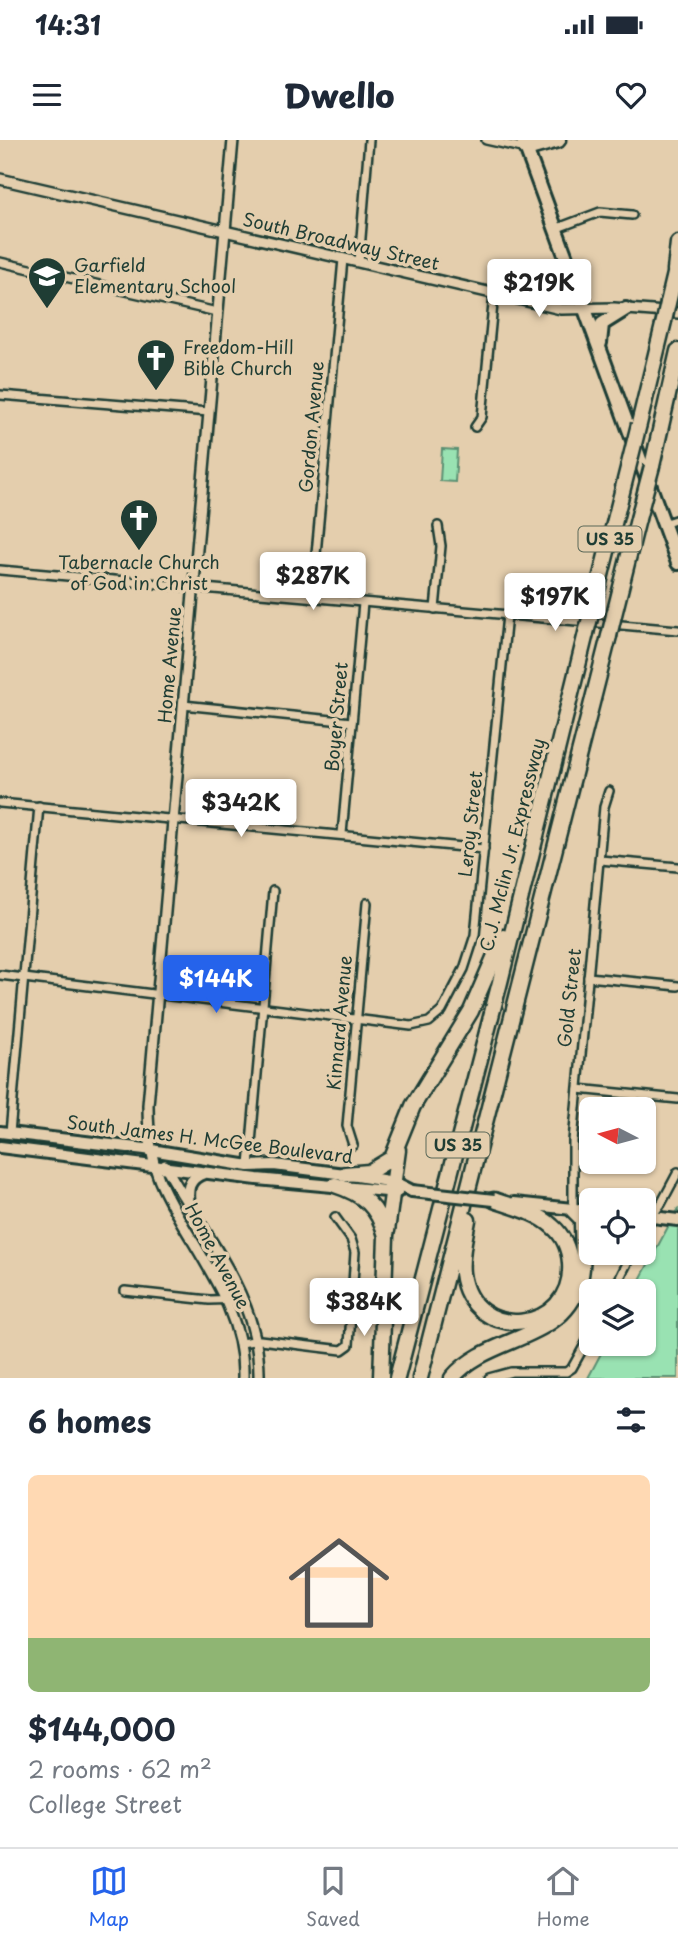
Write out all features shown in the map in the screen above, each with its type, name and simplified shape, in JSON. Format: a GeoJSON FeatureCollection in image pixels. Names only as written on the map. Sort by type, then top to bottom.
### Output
{"type":"FeatureCollection","features":[{"type":"Feature","properties":{"kind":"highway"},"geometry":{"type":"LineString","coordinates":[[524,145],[558,140]]}},
{"type":"Feature","properties":{"kind":"highway"},"geometry":{"type":"LineString","coordinates":[[676,268],[678,243]]}},
{"type":"Feature","properties":{"kind":"highway","name":"US 35"},"geometry":{"type":"LineString","coordinates":[[673,308],[676,268]]}},
{"type":"Feature","properties":{"kind":"highway","name":"C.J. Mclin Jr. Expressway"},"geometry":{"type":"LineString","coordinates":[[397,1378],[497,993],[515,911],[664,321],[673,308]]}},
{"type":"Feature","properties":{"kind":"highway","name":"US 35"},"geometry":{"type":"LineString","coordinates":[[421,1378],[652,466],[677,354]]}},
{"type":"Feature","properties":{"kind":"highway"},"geometry":{"type":"LineString","coordinates":[[340,1180],[379,1169],[392,1157],[416,1100],[484,985],[515,911]]}},
{"type":"Feature","properties":{"kind":"highway"},"geometry":{"type":"LineString","coordinates":[[381,1378],[386,1236],[399,1143]]}},
{"type":"Feature","properties":{"kind":"highway"},"geometry":{"type":"LineString","coordinates":[[476,1158],[461,1264],[464,1285],[471,1300],[488,1315],[519,1323],[535,1319],[552,1309],[563,1296],[570,1268],[573,1210]]}},
{"type":"Feature","properties":{"kind":"highway"},"geometry":{"type":"LineString","coordinates":[[340,1180],[368,1200],[380,1218],[386,1236]]}},
{"type":"Feature","properties":{"kind":"highway"},"geometry":{"type":"LineString","coordinates":[[494,1200],[551,1225],[566,1245],[570,1268]]}},
{"type":"Feature","properties":{"kind":"highway"},"geometry":{"type":"LineString","coordinates":[[573,1210],[579,1216]]}},
{"type":"Feature","properties":{"kind":"highway"},"geometry":{"type":"LineString","coordinates":[[452,1378],[481,1352],[543,1328],[562,1314],[579,1285],[581,1265]]}},
{"type":"Feature","properties":{"kind":"main road"},"geometry":{"type":"LineString","coordinates":[[524,145],[678,563]]}},
{"type":"Feature","properties":{"kind":"main road"},"geometry":{"type":"LineString","coordinates":[[600,347],[602,324],[626,309]]}},
{"type":"Feature","properties":{"kind":"main road","name":"South James H. McGee Boulevard"},"geometry":{"type":"LineString","coordinates":[[5,1132],[249,1166],[274,1165],[340,1180]]}},
{"type":"Feature","properties":{"kind":"main road","name":"South James H. McGee Boulevard"},"geometry":{"type":"LineString","coordinates":[[0,1147],[204,1173],[340,1180],[579,1210]]}},
{"type":"Feature","properties":{"kind":"main road"},"geometry":{"type":"LineString","coordinates":[[189,1206],[188,1186],[194,1178],[204,1173]]}},
{"type":"Feature","properties":{"kind":"main road"},"geometry":{"type":"LineString","coordinates":[[656,1220],[678,1220]]}},
{"type":"Feature","properties":{"kind":"street","name":"Home Avenue"},"geometry":{"type":"LineString","coordinates":[[233,140],[148,1105],[153,1151],[213,1242],[241,1299],[255,1340],[259,1378]]}},
{"type":"Feature","properties":{"kind":"street"},"geometry":{"type":"LineString","coordinates":[[359,262],[369,140]]}},
{"type":"Feature","properties":{"kind":"street"},"geometry":{"type":"LineString","coordinates":[[486,140],[524,145]]}},
{"type":"Feature","properties":{"kind":"street","name":"South Broadway Street"},"geometry":{"type":"LineString","coordinates":[[0,178],[568,310],[673,308]]}},
{"type":"Feature","properties":{"kind":"street"},"geometry":{"type":"LineString","coordinates":[[555,229],[600,212],[632,215]]}},
{"type":"Feature","properties":{"kind":"street","name":"Gordon Avenue"},"geometry":{"type":"LineString","coordinates":[[312,598],[343,258]]}},
{"type":"Feature","properties":{"kind":"street"},"geometry":{"type":"LineString","coordinates":[[0,262],[217,312]]}},
{"type":"Feature","properties":{"kind":"street"},"geometry":{"type":"LineString","coordinates":[[475,427],[482,417],[495,294]]}},
{"type":"Feature","properties":{"kind":"street"},"geometry":{"type":"LineString","coordinates":[[0,395],[209,412]]}},
{"type":"Feature","properties":{"kind":"street"},"geometry":{"type":"LineString","coordinates":[[663,524],[678,519]]}},
{"type":"Feature","properties":{"kind":"street"},"geometry":{"type":"LineString","coordinates":[[435,609],[441,546],[438,526]]}},
{"type":"Feature","properties":{"kind":"street"},"geometry":{"type":"LineString","coordinates":[[0,570],[678,630]]}},
{"type":"Feature","properties":{"kind":"street","name":"Boyer Street"},"geometry":{"type":"LineString","coordinates":[[341,834],[363,603]]}},
{"type":"Feature","properties":{"kind":"street","name":"Leroy Street"},"geometry":{"type":"LineString","coordinates":[[356,1018],[411,1026],[429,1022],[442,1011],[470,953],[479,911],[507,615]]}},
{"type":"Feature","properties":{"kind":"street"},"geometry":{"type":"LineString","coordinates":[[183,705],[352,722]]}},
{"type":"Feature","properties":{"kind":"street","name":"Gold Street"},"geometry":{"type":"LineString","coordinates":[[573,1210],[573,1141],[604,807],[609,791]]}},
{"type":"Feature","properties":{"kind":"street"},"geometry":{"type":"LineString","coordinates":[[0,803],[484,849]]}},
{"type":"Feature","properties":{"kind":"street"},"geometry":{"type":"LineString","coordinates":[[5,1132],[24,977],[39,806]]}},
{"type":"Feature","properties":{"kind":"street"},"geometry":{"type":"LineString","coordinates":[[600,860],[678,867]]}},
{"type":"Feature","properties":{"kind":"street"},"geometry":{"type":"LineString","coordinates":[[249,1166],[273,891]]}},
{"type":"Feature","properties":{"kind":"street","name":"Kinnard Avenue"},"geometry":{"type":"LineString","coordinates":[[353,1145],[347,1126],[367,903]]}},
{"type":"Feature","properties":{"kind":"street"},"geometry":{"type":"LineString","coordinates":[[0,975],[356,1018]]}},
{"type":"Feature","properties":{"kind":"street"},"geometry":{"type":"LineString","coordinates":[[588,977],[678,986]]}},
{"type":"Feature","properties":{"kind":"street"},"geometry":{"type":"LineString","coordinates":[[578,1089],[678,1099]]}},
{"type":"Feature","properties":{"kind":"street","name":"Home Avenue"},"geometry":{"type":"LineString","coordinates":[[162,1166],[163,1188],[226,1301],[241,1343],[243,1378]]}},
{"type":"Feature","properties":{"kind":"street"},"geometry":{"type":"LineString","coordinates":[[656,1209],[678,1172]]}},
{"type":"Feature","properties":{"kind":"street"},"geometry":{"type":"LineString","coordinates":[[241,1343],[255,1340],[342,1350],[349,1345],[355,1252],[351,1239],[335,1217]]}},
{"type":"Feature","properties":{"kind":"street"},"geometry":{"type":"LineString","coordinates":[[125,1291],[226,1301],[241,1299]]}},
{"type":"Feature","properties":{"kind":"street"},"geometry":{"type":"LineString","coordinates":[[489,1378],[511,1372],[566,1372],[572,1368],[579,1355]]}},
{"type":"Feature","properties":{"kind":"green space"},"geometry":{"type":"Polygon","coordinates":[[[442,449],[457,450],[455,482],[440,481],[442,449]]]}},
{"type":"Feature","properties":{"kind":"green space"},"geometry":{"type":"Polygon","coordinates":[[[678,1208],[678,1378],[588,1378],[600,1356],[656,1356],[656,1279],[640,1279],[648,1265],[656,1265],[656,1250],[678,1208]]]}},
{"type":"Feature","properties":{"kind":"place","name":"Garfield Elementary School"},"geometry":{"type":"Point","coordinates":[47,310]}},
{"type":"Feature","properties":{"kind":"place","name":"Freedom-Hill Bible Church"},"geometry":{"type":"Point","coordinates":[156,392]}},
{"type":"Feature","properties":{"kind":"place","name":"Tabernacle Church of God in Christ"},"geometry":{"type":"Point","coordinates":[139,552]}}]}
